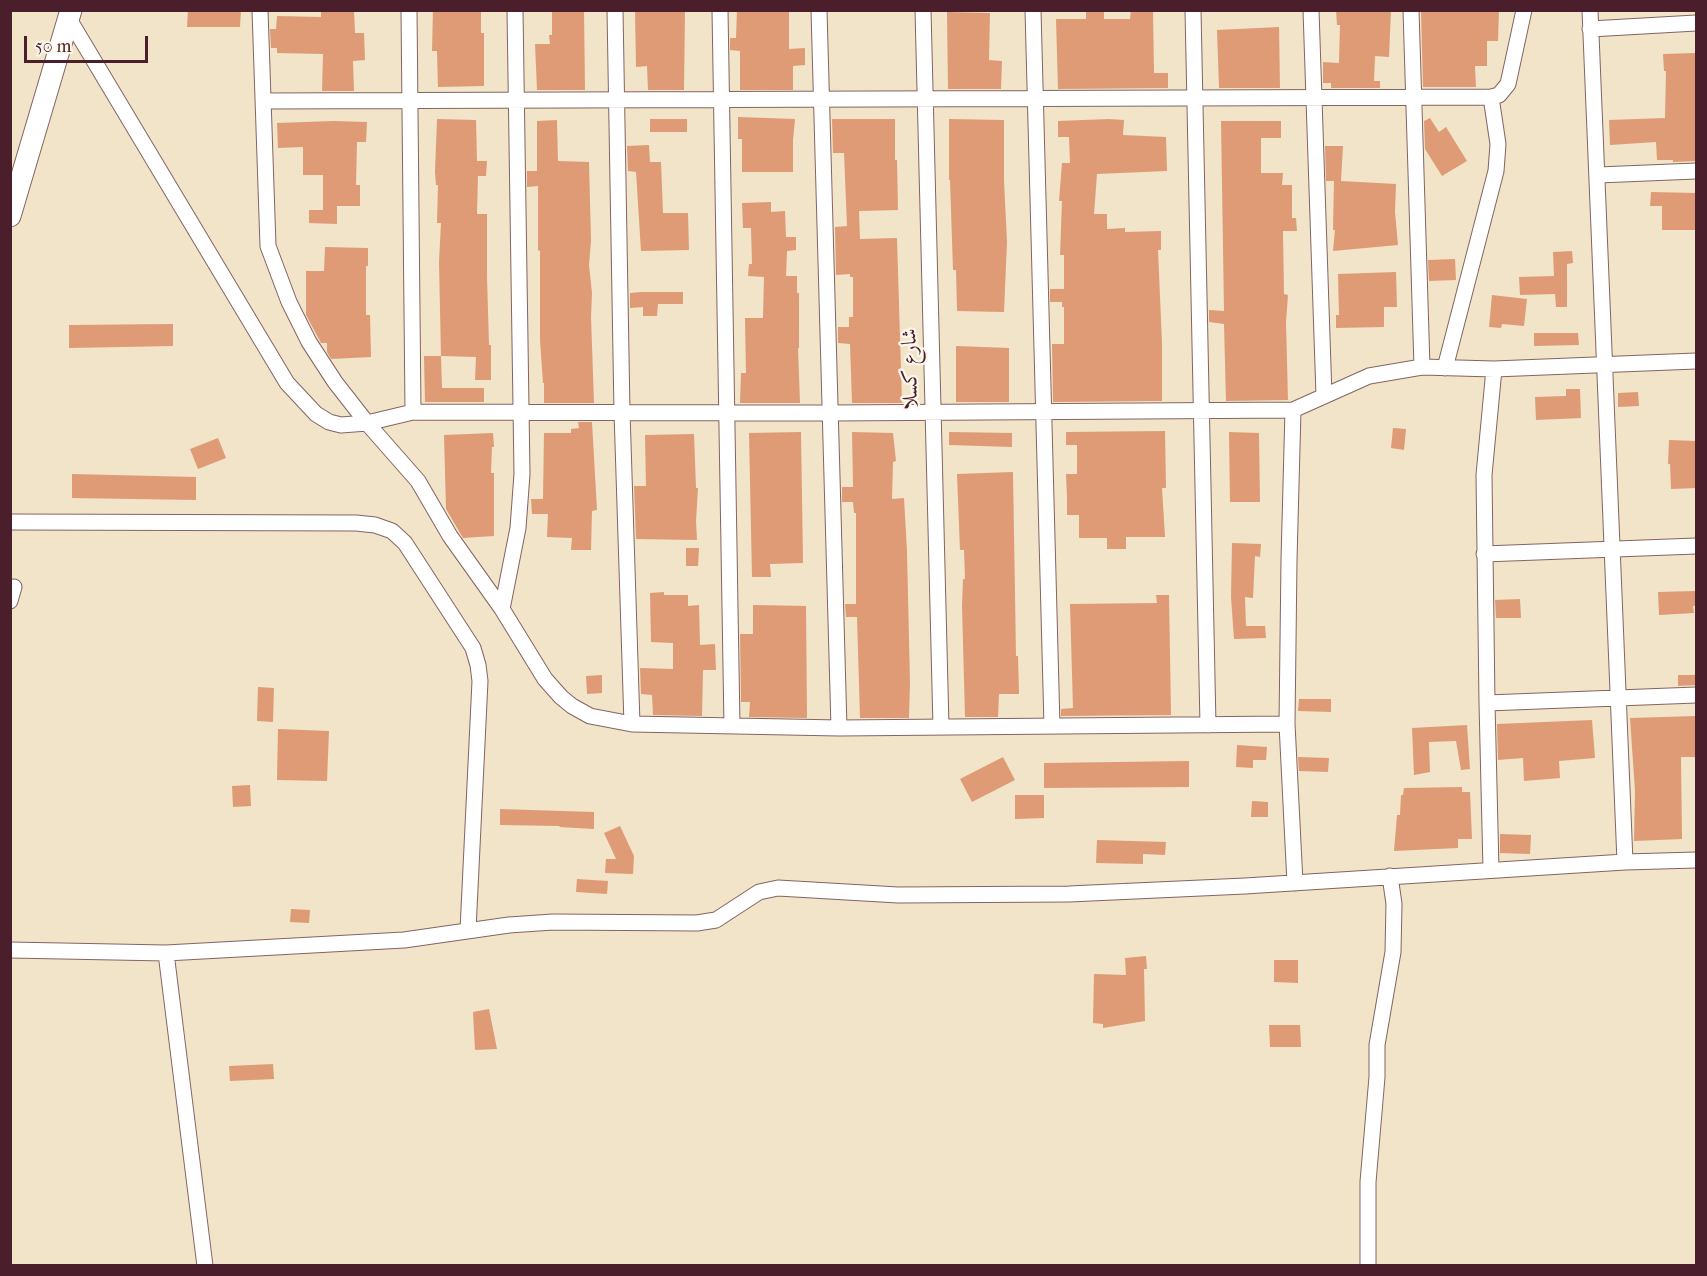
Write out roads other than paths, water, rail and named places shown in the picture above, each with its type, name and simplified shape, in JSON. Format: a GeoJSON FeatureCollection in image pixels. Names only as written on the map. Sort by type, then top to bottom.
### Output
{"type":"FeatureCollection","features":[{"type":"Feature","properties":{"kind":"main road"},"geometry":{"type":"LineString","coordinates":[[10,216],[70,15]]}},
{"type":"Feature","properties":{"kind":"street"},"geometry":{"type":"LineString","coordinates":[[260,10],[268,246],[289,302],[309,342],[335,382],[367,423],[418,481],[450,536],[502,609],[545,679],[561,697],[590,716],[632,724],[839,728],[1287,724]]}},
{"type":"Feature","properties":{"kind":"street"},"geometry":{"type":"LineString","coordinates":[[409,10],[413,412]]}},
{"type":"Feature","properties":{"kind":"street"},"geometry":{"type":"LineString","coordinates":[[502,609],[518,528],[522,474],[515,10]]}},
{"type":"Feature","properties":{"kind":"street"},"geometry":{"type":"LineString","coordinates":[[615,10],[622,412],[632,724]]}},
{"type":"Feature","properties":{"kind":"street"},"geometry":{"type":"LineString","coordinates":[[720,10],[732,726]]}},
{"type":"Feature","properties":{"kind":"street"},"geometry":{"type":"LineString","coordinates":[[819,10],[839,728]]}},
{"type":"Feature","properties":{"kind":"street","name":"شارع كسلا"},"geometry":{"type":"LineString","coordinates":[[923,10],[941,727]]}},
{"type":"Feature","properties":{"kind":"street"},"geometry":{"type":"LineString","coordinates":[[1033,10],[1052,726]]}},
{"type":"Feature","properties":{"kind":"street"},"geometry":{"type":"LineString","coordinates":[[1193,10],[1208,725]]}},
{"type":"Feature","properties":{"kind":"street"},"geometry":{"type":"LineString","coordinates":[[1311,10],[1324,396]]}},
{"type":"Feature","properties":{"kind":"street"},"geometry":{"type":"LineString","coordinates":[[1411,10],[1422,367]]}},
{"type":"Feature","properties":{"kind":"street"},"geometry":{"type":"LineString","coordinates":[[263,101],[1491,97],[1499,95],[1508,84],[1524,10]]}},
{"type":"Feature","properties":{"kind":"street"},"geometry":{"type":"LineString","coordinates":[[1590,10],[1625,862]]}},
{"type":"Feature","properties":{"kind":"street"},"geometry":{"type":"LineString","coordinates":[[70,15],[287,382],[316,414],[329,422],[341,425],[367,423],[413,412],[831,413],[1293,410],[1369,376],[1422,367],[1494,369],[1696,361]]}},
{"type":"Feature","properties":{"kind":"street"},"geometry":{"type":"LineString","coordinates":[[1590,29],[1696,23]]}},
{"type":"Feature","properties":{"kind":"street"},"geometry":{"type":"LineString","coordinates":[[1445,368],[1496,171],[1498,144],[1491,97]]}},
{"type":"Feature","properties":{"kind":"street"},"geometry":{"type":"LineString","coordinates":[[1598,175],[1696,171]]}},
{"type":"Feature","properties":{"kind":"street"},"geometry":{"type":"LineString","coordinates":[[1491,870],[1486,703],[1484,475],[1494,369]]}},
{"type":"Feature","properties":{"kind":"street"},"geometry":{"type":"LineString","coordinates":[[1293,410],[1287,724],[1295,883]]}},
{"type":"Feature","properties":{"kind":"street"},"geometry":{"type":"LineString","coordinates":[[10,522],[356,523],[392,531],[405,543],[473,648],[478,666],[480,681],[468,930]]}},
{"type":"Feature","properties":{"kind":"street"},"geometry":{"type":"LineString","coordinates":[[1484,554],[1696,546]]}},
{"type":"Feature","properties":{"kind":"street"},"geometry":{"type":"LineString","coordinates":[[1486,703],[1696,695]]}},
{"type":"Feature","properties":{"kind":"street"},"geometry":{"type":"LineString","coordinates":[[10,950],[166,952],[404,940],[509,925],[553,922],[698,923],[717,920],[759,892],[778,888],[898,895],[1058,894],[1696,860]]}},
{"type":"Feature","properties":{"kind":"street"},"geometry":{"type":"LineString","coordinates":[[1368,1266],[1368,1182],[1377,1077],[1377,1045],[1394,952],[1394,904],[1390,876]]}},
{"type":"Feature","properties":{"kind":"street"},"geometry":{"type":"LineString","coordinates":[[166,952],[205,1266]]}}]}
